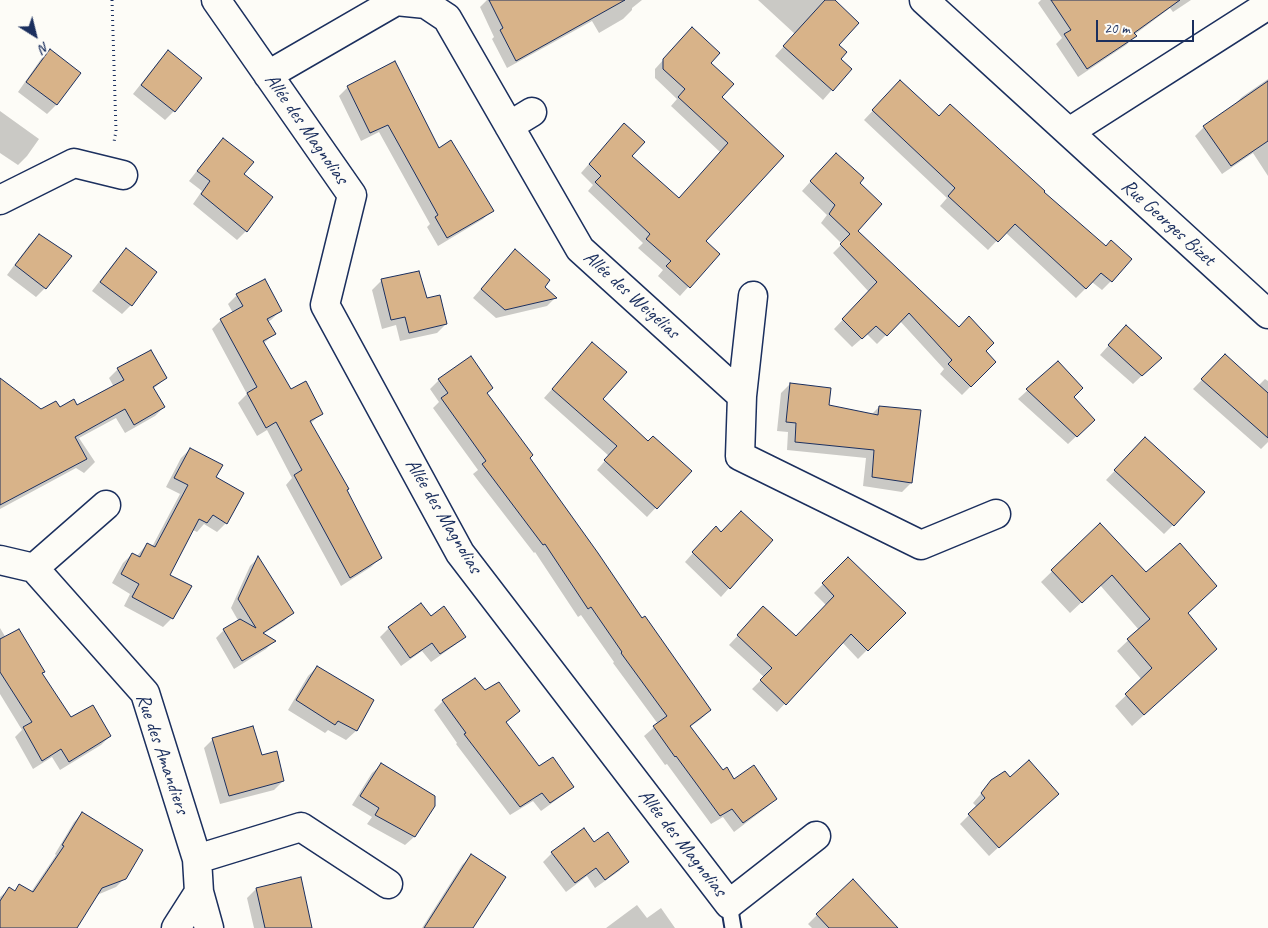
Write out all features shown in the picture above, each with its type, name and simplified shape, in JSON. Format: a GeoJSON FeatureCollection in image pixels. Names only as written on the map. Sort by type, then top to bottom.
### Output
{"type":"FeatureCollection","features":[{"type":"Feature","properties":{"kind":"street","name":"Allée des Magnolias"},"geometry":{"type":"LineString","coordinates":[[216,0],[352,195],[325,305],[460,554],[731,916],[816,836]]}},
{"type":"Feature","properties":{"kind":"street","name":"Rue Georges Bizet"},"geometry":{"type":"LineString","coordinates":[[924,0],[1268,314]]}},
{"type":"Feature","properties":{"kind":"street","name":"Allée des Weigélias"},"geometry":{"type":"LineString","coordinates":[[268,75],[396,1],[426,4],[448,18],[520,119],[580,249],[742,396]]}},
{"type":"Feature","properties":{"kind":"street"},"geometry":{"type":"LineString","coordinates":[[1069,132],[1268,5]]}},
{"type":"Feature","properties":{"kind":"street"},"geometry":{"type":"LineString","coordinates":[[0,200],[74,163],[115,173]]}},
{"type":"Feature","properties":{"kind":"street"},"geometry":{"type":"LineString","coordinates":[[753,296],[742,396],[740,456],[921,545],[996,514]]}},
{"type":"Feature","properties":{"kind":"street"},"geometry":{"type":"LineString","coordinates":[[0,560],[34,568],[106,506]]}},
{"type":"Feature","properties":{"kind":"street","name":"Rue des Amandiers"},"geometry":{"type":"LineString","coordinates":[[34,568],[145,693],[197,859],[199,892],[209,928]]}},
{"type":"Feature","properties":{"kind":"street"},"geometry":{"type":"LineString","coordinates":[[197,859],[301,827],[388,884]]}},
{"type":"Feature","properties":{"kind":"street"},"geometry":{"type":"LineString","coordinates":[[176,928],[199,892]]}},
{"type":"Feature","properties":{"kind":"path"},"geometry":{"type":"LineString","coordinates":[[112,0],[116,131],[115,173]]}},
{"type":"Feature","properties":{"kind":"building"},"geometry":{"type":"Polygon","coordinates":[[[489,0],[625,0],[516,61],[500,30],[503,28],[489,0]]]}},
{"type":"Feature","properties":{"kind":"building"},"geometry":{"type":"Polygon","coordinates":[[[825,0],[835,0],[859,23],[839,45],[847,52],[841,59],[852,69],[833,91],[783,46],[825,0]]]}},
{"type":"Feature","properties":{"kind":"building"},"geometry":{"type":"Polygon","coordinates":[[[1051,0],[1180,0],[1134,33],[1137,36],[1087,69],[1064,34],[1071,30],[1051,0]]]}},
{"type":"Feature","properties":{"kind":"building"},"geometry":{"type":"Polygon","coordinates":[[[692,27],[720,53],[711,63],[734,84],[722,97],[784,156],[706,241],[720,254],[690,288],[666,266],[671,261],[646,239],[650,234],[595,182],[601,176],[589,164],[624,123],[645,142],[632,156],[679,198],[728,143],[678,97],[685,89],[663,69],[663,59],[692,27]]]}},
{"type":"Feature","properties":{"kind":"building"},"geometry":{"type":"Polygon","coordinates":[[[50,49],[81,73],[57,105],[26,82],[50,49]]]}},
{"type":"Feature","properties":{"kind":"building"},"geometry":{"type":"Polygon","coordinates":[[[168,50],[202,78],[175,112],[141,85],[168,50]]]}},
{"type":"Feature","properties":{"kind":"building"},"geometry":{"type":"Polygon","coordinates":[[[395,61],[439,148],[451,140],[494,211],[447,238],[435,217],[438,215],[388,125],[370,133],[347,86],[395,61]]]}},
{"type":"Feature","properties":{"kind":"building"},"geometry":{"type":"Polygon","coordinates":[[[900,80],[939,116],[950,104],[1044,192],[1106,246],[1111,240],[1132,259],[1112,282],[1101,273],[1086,289],[1015,224],[998,242],[948,196],[955,188],[872,110],[900,80]]]}},
{"type":"Feature","properties":{"kind":"building"},"geometry":{"type":"Polygon","coordinates":[[[1268,81],[1268,141],[1231,166],[1203,126],[1268,81]]]}},
{"type":"Feature","properties":{"kind":"building"},"geometry":{"type":"Polygon","coordinates":[[[223,138],[254,162],[244,174],[273,197],[247,232],[201,194],[210,181],[197,171],[223,138]]]}},
{"type":"Feature","properties":{"kind":"building"},"geometry":{"type":"Polygon","coordinates":[[[836,153],[864,178],[860,183],[882,204],[858,231],[959,327],[969,316],[994,343],[986,351],[996,362],[971,387],[948,364],[952,360],[909,313],[887,336],[876,326],[862,339],[842,319],[877,282],[840,244],[850,234],[829,214],[835,205],[810,181],[836,153]]]}},
{"type":"Feature","properties":{"kind":"building"},"geometry":{"type":"Polygon","coordinates":[[[39,234],[72,256],[46,289],[15,265],[39,234]]]}},
{"type":"Feature","properties":{"kind":"building"},"geometry":{"type":"Polygon","coordinates":[[[126,248],[157,272],[132,306],[100,282],[126,248]]]}},
{"type":"Feature","properties":{"kind":"building"},"geometry":{"type":"Polygon","coordinates":[[[515,249],[550,280],[545,287],[557,298],[505,310],[481,289],[515,249]]]}},
{"type":"Feature","properties":{"kind":"building"},"geometry":{"type":"Polygon","coordinates":[[[419,271],[427,298],[440,295],[447,324],[409,333],[405,317],[391,320],[381,279],[419,271]]]}},
{"type":"Feature","properties":{"kind":"building"},"geometry":{"type":"Polygon","coordinates":[[[265,279],[282,311],[267,319],[276,334],[263,341],[291,389],[306,381],[323,414],[310,421],[349,489],[347,490],[382,558],[350,578],[294,475],[302,470],[276,422],[266,428],[247,393],[257,387],[220,319],[243,306],[236,294],[265,279]]]}},
{"type":"Feature","properties":{"kind":"building"},"geometry":{"type":"Polygon","coordinates":[[[1126,325],[1162,358],[1142,376],[1108,345],[1126,325]]]}},
{"type":"Feature","properties":{"kind":"building"},"geometry":{"type":"Polygon","coordinates":[[[592,342],[627,372],[603,399],[648,441],[653,436],[692,471],[657,509],[604,460],[617,446],[552,389],[592,342]]]}},
{"type":"Feature","properties":{"kind":"building"},"geometry":{"type":"Polygon","coordinates":[[[151,350],[167,378],[153,387],[165,407],[134,425],[125,409],[75,437],[87,459],[0,505],[0,378],[41,409],[56,401],[60,407],[74,399],[77,405],[124,380],[117,368],[151,350]]]}},
{"type":"Feature","properties":{"kind":"building"},"geometry":{"type":"Polygon","coordinates":[[[1225,354],[1268,393],[1268,438],[1201,379],[1225,354]]]}},
{"type":"Feature","properties":{"kind":"building"},"geometry":{"type":"Polygon","coordinates":[[[471,356],[493,388],[487,393],[533,455],[530,458],[642,618],[645,616],[711,710],[690,726],[723,770],[727,767],[734,779],[754,765],[777,799],[743,823],[732,809],[720,816],[675,757],[653,726],[667,716],[621,653],[591,607],[588,609],[545,544],[543,545],[482,464],[486,461],[441,398],[448,393],[438,379],[471,356]]]}},
{"type":"Feature","properties":{"kind":"building"},"geometry":{"type":"Polygon","coordinates":[[[1058,361],[1083,388],[1074,397],[1095,420],[1077,437],[1026,389],[1058,361]]]}},
{"type":"Feature","properties":{"kind":"building"},"geometry":{"type":"Polygon","coordinates":[[[790,383],[831,388],[829,405],[878,415],[879,406],[921,410],[912,483],[872,477],[874,450],[795,442],[796,423],[786,422],[790,383]]]}},
{"type":"Feature","properties":{"kind":"building"},"geometry":{"type":"Polygon","coordinates":[[[1145,437],[1205,492],[1174,526],[1114,470],[1145,437]]]}},
{"type":"Feature","properties":{"kind":"building"},"geometry":{"type":"Polygon","coordinates":[[[190,448],[223,465],[216,477],[244,493],[227,524],[213,515],[207,523],[199,519],[170,575],[192,586],[173,619],[132,597],[139,584],[121,574],[132,553],[140,557],[147,543],[155,547],[188,485],[174,478],[190,448]]]}},
{"type":"Feature","properties":{"kind":"building"},"geometry":{"type":"Polygon","coordinates":[[[741,511],[773,540],[730,589],[692,552],[716,526],[721,532],[741,511]]]}},
{"type":"Feature","properties":{"kind":"building"},"geometry":{"type":"Polygon","coordinates":[[[1100,523],[1146,572],[1180,543],[1217,586],[1188,613],[1217,649],[1144,715],[1125,694],[1152,668],[1127,639],[1150,619],[1112,575],[1082,603],[1051,570],[1100,523]]]}},
{"type":"Feature","properties":{"kind":"building"},"geometry":{"type":"Polygon","coordinates":[[[258,556],[294,613],[263,633],[276,641],[242,661],[223,629],[240,619],[256,628],[238,599],[258,556]]]}},
{"type":"Feature","properties":{"kind":"building"},"geometry":{"type":"Polygon","coordinates":[[[848,557],[906,613],[868,651],[851,634],[786,705],[760,680],[772,668],[737,635],[763,606],[796,636],[834,596],[822,583],[848,557]]]}},
{"type":"Feature","properties":{"kind":"building"},"geometry":{"type":"Polygon","coordinates":[[[421,603],[431,616],[444,606],[466,637],[440,654],[432,643],[410,658],[388,627],[421,603]]]}},
{"type":"Feature","properties":{"kind":"building"},"geometry":{"type":"Polygon","coordinates":[[[19,629],[45,672],[42,673],[71,717],[93,705],[111,736],[69,762],[61,749],[42,761],[23,727],[32,722],[0,672],[0,639],[19,629]]]}},
{"type":"Feature","properties":{"kind":"building"},"geometry":{"type":"Polygon","coordinates":[[[317,666],[374,700],[357,731],[338,721],[335,725],[296,700],[317,666]]]}},
{"type":"Feature","properties":{"kind":"building"},"geometry":{"type":"Polygon","coordinates":[[[475,678],[485,690],[499,682],[520,711],[506,722],[539,766],[553,757],[574,787],[550,803],[542,793],[520,807],[464,734],[466,733],[442,700],[475,678]]]}},
{"type":"Feature","properties":{"kind":"building"},"geometry":{"type":"Polygon","coordinates":[[[253,726],[262,755],[277,751],[284,781],[229,796],[212,738],[253,726]]]}},
{"type":"Feature","properties":{"kind":"building"},"geometry":{"type":"Polygon","coordinates":[[[1029,760],[1059,794],[999,848],[968,814],[985,798],[981,793],[991,780],[1005,771],[1010,777],[1029,760]]]}},
{"type":"Feature","properties":{"kind":"building"},"geometry":{"type":"Polygon","coordinates":[[[381,763],[435,796],[435,806],[415,837],[375,815],[379,808],[360,796],[381,763]]]}},
{"type":"Feature","properties":{"kind":"building"},"geometry":{"type":"Polygon","coordinates":[[[82,812],[143,850],[126,879],[102,888],[77,928],[0,928],[0,901],[9,887],[15,891],[19,884],[33,892],[64,846],[62,845],[82,812]]]}},
{"type":"Feature","properties":{"kind":"building"},"geometry":{"type":"Polygon","coordinates":[[[584,828],[594,842],[608,832],[629,862],[605,880],[596,868],[575,883],[551,852],[584,828]]]}},
{"type":"Feature","properties":{"kind":"building"},"geometry":{"type":"Polygon","coordinates":[[[471,854],[506,877],[473,928],[424,928],[471,854]]]}},
{"type":"Feature","properties":{"kind":"building"},"geometry":{"type":"Polygon","coordinates":[[[301,877],[312,928],[265,928],[256,888],[301,877]]]}},
{"type":"Feature","properties":{"kind":"building"},"geometry":{"type":"Polygon","coordinates":[[[853,879],[898,928],[829,928],[816,914],[853,879]]]}}]}
